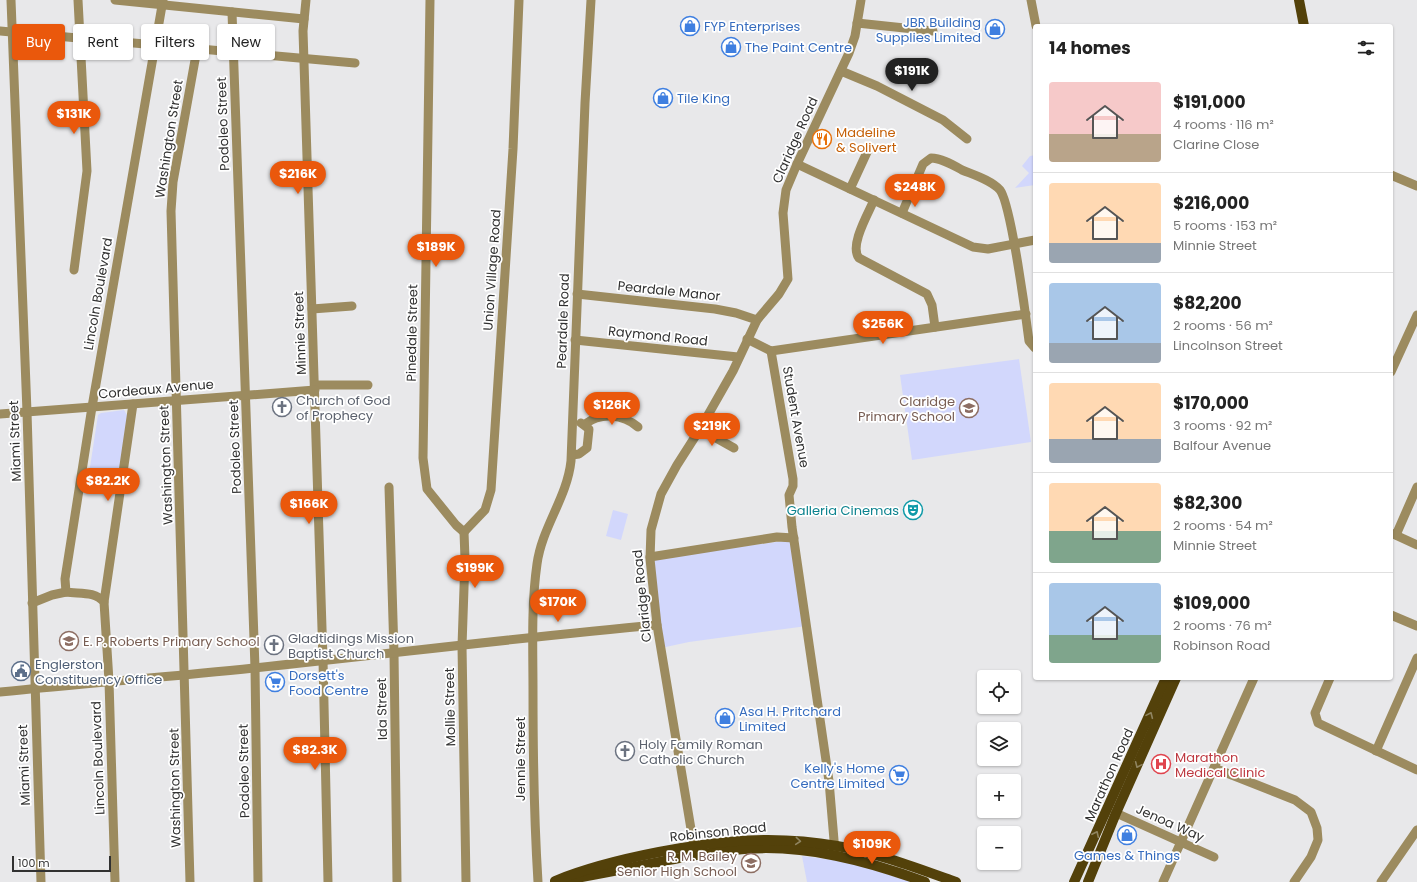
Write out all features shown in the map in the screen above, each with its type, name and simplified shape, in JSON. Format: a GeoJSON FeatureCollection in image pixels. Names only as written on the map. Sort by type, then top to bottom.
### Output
{"type":"FeatureCollection","features":[{"type":"Feature","properties":{"kind":"main road"},"geometry":{"type":"LineString","coordinates":[[1299,0],[1304,24]]}},
{"type":"Feature","properties":{"kind":"main road"},"geometry":{"type":"LineString","coordinates":[[1304,0],[1309,24]]}},
{"type":"Feature","properties":{"kind":"main road","name":"Marathon Road"},"geometry":{"type":"LineString","coordinates":[[1074,882],[1165,680]]}},
{"type":"Feature","properties":{"kind":"main road","name":"Marathon Road"},"geometry":{"type":"LineString","coordinates":[[1088,882],[1116,813],[1175,680]]}},
{"type":"Feature","properties":{"kind":"main road","name":"Robinson Road"},"geometry":{"type":"LineString","coordinates":[[552,882],[602,864],[694,850],[765,849],[836,850],[888,858],[956,882]]}},
{"type":"Feature","properties":{"kind":"main road","name":"Robinson Road"},"geometry":{"type":"LineString","coordinates":[[836,850],[859,861],[925,882]]}},
{"type":"Feature","properties":{"kind":"street","name":"Miami Street"},"geometry":{"type":"LineString","coordinates":[[11,0],[12,32]]}},
{"type":"Feature","properties":{"kind":"street"},"geometry":{"type":"LineString","coordinates":[[78,0],[79,24]]}},
{"type":"Feature","properties":{"kind":"street"},"geometry":{"type":"LineString","coordinates":[[115,0],[163,2],[232,12],[304,19]]}},
{"type":"Feature","properties":{"kind":"street","name":"Minnie Street"},"geometry":{"type":"LineString","coordinates":[[306,0],[304,19],[304,57],[323,660],[328,882]]}},
{"type":"Feature","properties":{"kind":"street","name":"Pinedale Street"},"geometry":{"type":"LineString","coordinates":[[430,0],[423,458],[428,489],[456,525],[464,532]]}},
{"type":"Feature","properties":{"kind":"street","name":"Union Village Road"},"geometry":{"type":"LineString","coordinates":[[464,532],[472,526],[485,510],[491,490],[513,149],[519,0]]}},
{"type":"Feature","properties":{"kind":"street","name":"Peardale Road"},"geometry":{"type":"LineString","coordinates":[[532,636],[536,566],[539,548],[568,480],[572,455],[577,294],[592,0]]}},
{"type":"Feature","properties":{"kind":"street","name":"Claridge Road"},"geometry":{"type":"LineString","coordinates":[[694,850],[657,625],[650,557],[651,530],[661,494],[676,465],[700,429],[733,371],[738,357],[757,320],[779,294],[788,279],[784,200],[797,164],[841,71],[855,36],[861,0]]}},
{"type":"Feature","properties":{"kind":"street"},"geometry":{"type":"LineString","coordinates":[[1031,0],[1036,24]]}},
{"type":"Feature","properties":{"kind":"street","name":"Lincoln Boulevard"},"geometry":{"type":"LineString","coordinates":[[159,24],[163,2]]}},
{"type":"Feature","properties":{"kind":"street","name":"Podoleo Street"},"geometry":{"type":"LineString","coordinates":[[232,12],[232,24]]}},
{"type":"Feature","properties":{"kind":"street"},"geometry":{"type":"LineString","coordinates":[[857,23],[934,31]]}},
{"type":"Feature","properties":{"kind":"street"},"geometry":{"type":"LineString","coordinates":[[0,31],[12,32]]}},
{"type":"Feature","properties":{"kind":"street"},"geometry":{"type":"LineString","coordinates":[[275,55],[355,63]]}},
{"type":"Feature","properties":{"kind":"street","name":"Miami Street"},"geometry":{"type":"LineString","coordinates":[[13,60],[27,412],[34,688],[41,882]]}},
{"type":"Feature","properties":{"kind":"street"},"geometry":{"type":"LineString","coordinates":[[74,270],[87,171],[81,60]]}},
{"type":"Feature","properties":{"kind":"street","name":"Lincoln Boulevard"},"geometry":{"type":"LineString","coordinates":[[66,592],[67,561],[92,407],[153,60]]}},
{"type":"Feature","properties":{"kind":"street","name":"Washington Street"},"geometry":{"type":"LineString","coordinates":[[190,882],[186,675],[171,211],[173,182],[195,60]]}},
{"type":"Feature","properties":{"kind":"street","name":"Podoleo Street"},"geometry":{"type":"LineString","coordinates":[[233,60],[255,668],[258,882]]}},
{"type":"Feature","properties":{"kind":"street"},"geometry":{"type":"LineString","coordinates":[[841,71],[877,86],[943,120],[967,140]]}},
{"type":"Feature","properties":{"kind":"street"},"geometry":{"type":"LineString","coordinates":[[850,189],[868,150]]}},
{"type":"Feature","properties":{"kind":"street"},"geometry":{"type":"LineString","coordinates":[[902,213],[923,164],[927,160],[935,158],[986,181],[1001,191],[1005,202],[1014,244],[1029,341],[1033,346]]}},
{"type":"Feature","properties":{"kind":"street"},"geometry":{"type":"LineString","coordinates":[[797,164],[973,247],[988,249],[1033,240]]}},
{"type":"Feature","properties":{"kind":"street"},"geometry":{"type":"LineString","coordinates":[[1393,176],[1417,186]]}},
{"type":"Feature","properties":{"kind":"street"},"geometry":{"type":"LineString","coordinates":[[874,200],[856,243],[856,254],[859,258],[927,294],[932,305],[935,327]]}},
{"type":"Feature","properties":{"kind":"street","name":"Peardale Manor"},"geometry":{"type":"LineString","coordinates":[[577,294],[715,309],[736,313],[757,320]]}},
{"type":"Feature","properties":{"kind":"street"},"geometry":{"type":"LineString","coordinates":[[312,309],[352,306]]}},
{"type":"Feature","properties":{"kind":"street"},"geometry":{"type":"LineString","coordinates":[[747,339],[771,352],[1026,314]]}},
{"type":"Feature","properties":{"kind":"street"},"geometry":{"type":"LineString","coordinates":[[1393,368],[1417,315]]}},
{"type":"Feature","properties":{"kind":"street","name":"Raymond Road"},"geometry":{"type":"LineString","coordinates":[[575,340],[738,357]]}},
{"type":"Feature","properties":{"kind":"street","name":"Student Avenue"},"geometry":{"type":"LineString","coordinates":[[771,352],[793,486],[789,494],[792,527],[829,782],[836,850]]}},
{"type":"Feature","properties":{"kind":"street","name":"Cordeaux Avenue"},"geometry":{"type":"LineString","coordinates":[[0,414],[133,404],[177,399],[246,395],[315,387],[368,385]]}},
{"type":"Feature","properties":{"kind":"street","name":"Lincoln Boulevard"},"geometry":{"type":"LineString","coordinates":[[115,882],[104,602],[133,404]]}},
{"type":"Feature","properties":{"kind":"street"},"geometry":{"type":"LineString","coordinates":[[585,424],[597,418],[613,416],[633,422],[638,427]]}},
{"type":"Feature","properties":{"kind":"street"},"geometry":{"type":"LineString","coordinates":[[572,455],[579,454],[587,448],[589,429],[585,424],[573,419]]}},
{"type":"Feature","properties":{"kind":"street"},"geometry":{"type":"LineString","coordinates":[[700,429],[734,448]]}},
{"type":"Feature","properties":{"kind":"street","name":"Ida Street"},"geometry":{"type":"LineString","coordinates":[[389,487],[394,652],[397,882]]}},
{"type":"Feature","properties":{"kind":"street"},"geometry":{"type":"LineString","coordinates":[[1417,487],[1393,534],[1417,545]]}},
{"type":"Feature","properties":{"kind":"street"},"geometry":{"type":"LineString","coordinates":[[778,537],[792,527]]}},
{"type":"Feature","properties":{"kind":"street","name":"Mollie Street"},"geometry":{"type":"LineString","coordinates":[[464,532],[465,559],[462,646],[466,882]]}},
{"type":"Feature","properties":{"kind":"street"},"geometry":{"type":"LineString","coordinates":[[650,557],[778,537],[794,538]]}},
{"type":"Feature","properties":{"kind":"street"},"geometry":{"type":"LineString","coordinates":[[32,603],[52,595],[66,592],[94,594],[99,596],[104,602]]}},
{"type":"Feature","properties":{"kind":"street"},"geometry":{"type":"LineString","coordinates":[[1393,616],[1417,626]]}},
{"type":"Feature","properties":{"kind":"street"},"geometry":{"type":"LineString","coordinates":[[0,692],[255,668],[394,652],[462,646],[532,636],[657,625]]}},
{"type":"Feature","properties":{"kind":"street","name":"Jennie Street"},"geometry":{"type":"LineString","coordinates":[[532,636],[533,810],[538,882]]}},
{"type":"Feature","properties":{"kind":"street"},"geometry":{"type":"LineString","coordinates":[[1376,751],[1417,658]]}},
{"type":"Feature","properties":{"kind":"street"},"geometry":{"type":"LineString","coordinates":[[1163,882],[1253,680]]}},
{"type":"Feature","properties":{"kind":"street"},"geometry":{"type":"LineString","coordinates":[[1329,680],[1316,709],[1316,720],[1322,726],[1417,770]]}},
{"type":"Feature","properties":{"kind":"street"},"geometry":{"type":"LineString","coordinates":[[1214,768],[1295,800],[1311,812],[1317,828],[1318,840],[1311,857],[1294,882]]}},
{"type":"Feature","properties":{"kind":"street","name":"Jenoa Way"},"geometry":{"type":"LineString","coordinates":[[1116,813],[1214,856]]}},
{"type":"Feature","properties":{"kind":"street"},"geometry":{"type":"LineString","coordinates":[[1381,882],[1417,830]]}},
{"type":"Feature","properties":{"kind":"shaded area"},"geometry":{"type":"Polygon","coordinates":[[[1033,155],[1033,185],[1015,188],[1029,173],[1022,166],[1030,156],[1033,155]]]}},
{"type":"Feature","properties":{"kind":"shaded area","name":"Claridge Primary School"},"geometry":{"type":"Polygon","coordinates":[[[1019,359],[1031,442],[912,460],[900,375],[1019,359]]]}},
{"type":"Feature","properties":{"kind":"shaded area"},"geometry":{"type":"Polygon","coordinates":[[[124,410],[127,415],[119,484],[88,480],[98,415],[101,413],[124,410]]]}},
{"type":"Feature","properties":{"kind":"shaded area"},"geometry":{"type":"Polygon","coordinates":[[[613,510],[628,514],[621,540],[606,536],[613,510]]]}},
{"type":"Feature","properties":{"kind":"shaded area"},"geometry":{"type":"Polygon","coordinates":[[[790,540],[807,626],[689,642],[661,648],[653,559],[790,540]]]}},
{"type":"Feature","properties":{"kind":"shaded area"},"geometry":{"type":"Polygon","coordinates":[[[802,856],[850,862],[911,882],[807,882],[802,856]]]}},
{"type":"Feature","properties":{"kind":"place","name":"FYP Enterprises"},"geometry":{"type":"Point","coordinates":[690,26]}},
{"type":"Feature","properties":{"kind":"place","name":"JBR Building Supplies Limited"},"geometry":{"type":"Point","coordinates":[995,29]}},
{"type":"Feature","properties":{"kind":"place","name":"The Paint Centre"},"geometry":{"type":"Point","coordinates":[731,47]}},
{"type":"Feature","properties":{"kind":"place","name":"Tile King"},"geometry":{"type":"Point","coordinates":[663,98]}},
{"type":"Feature","properties":{"kind":"place","name":"Madeline & Solivert"},"geometry":{"type":"Point","coordinates":[822,139]}},
{"type":"Feature","properties":{"kind":"place","name":"Church of God of Prophecy"},"geometry":{"type":"Point","coordinates":[282,407]}},
{"type":"Feature","properties":{"kind":"place","name":"Claridge Primary School"},"geometry":{"type":"Point","coordinates":[969,408]}},
{"type":"Feature","properties":{"kind":"place","name":"Galleria Cinemas"},"geometry":{"type":"Point","coordinates":[913,510]}},
{"type":"Feature","properties":{"kind":"place","name":"E. P. Roberts Primary School"},"geometry":{"type":"Point","coordinates":[69,641]}},
{"type":"Feature","properties":{"kind":"place","name":"Gladtidings Mission Baptist Church"},"geometry":{"type":"Point","coordinates":[274,645]}},
{"type":"Feature","properties":{"kind":"place","name":"Englerston Constituency Office"},"geometry":{"type":"Point","coordinates":[21,671]}},
{"type":"Feature","properties":{"kind":"place","name":"Dorsett's Food Centre"},"geometry":{"type":"Point","coordinates":[275,682]}},
{"type":"Feature","properties":{"kind":"place","name":"Asa H. Pritchard Limited"},"geometry":{"type":"Point","coordinates":[725,718]}},
{"type":"Feature","properties":{"kind":"place","name":"Holy Family Roman Catholic Church"},"geometry":{"type":"Point","coordinates":[625,751]}},
{"type":"Feature","properties":{"kind":"place","name":"Marathon Medical Clinic"},"geometry":{"type":"Point","coordinates":[1161,764]}},
{"type":"Feature","properties":{"kind":"place","name":"Kelly's Home Centre Limited"},"geometry":{"type":"Point","coordinates":[899,775]}},
{"type":"Feature","properties":{"kind":"place","name":"Games & Things"},"geometry":{"type":"Point","coordinates":[1127,835]}},
{"type":"Feature","properties":{"kind":"place","name":"R. M. Bailey Senior High School"},"geometry":{"type":"Point","coordinates":[751,863]}}]}
